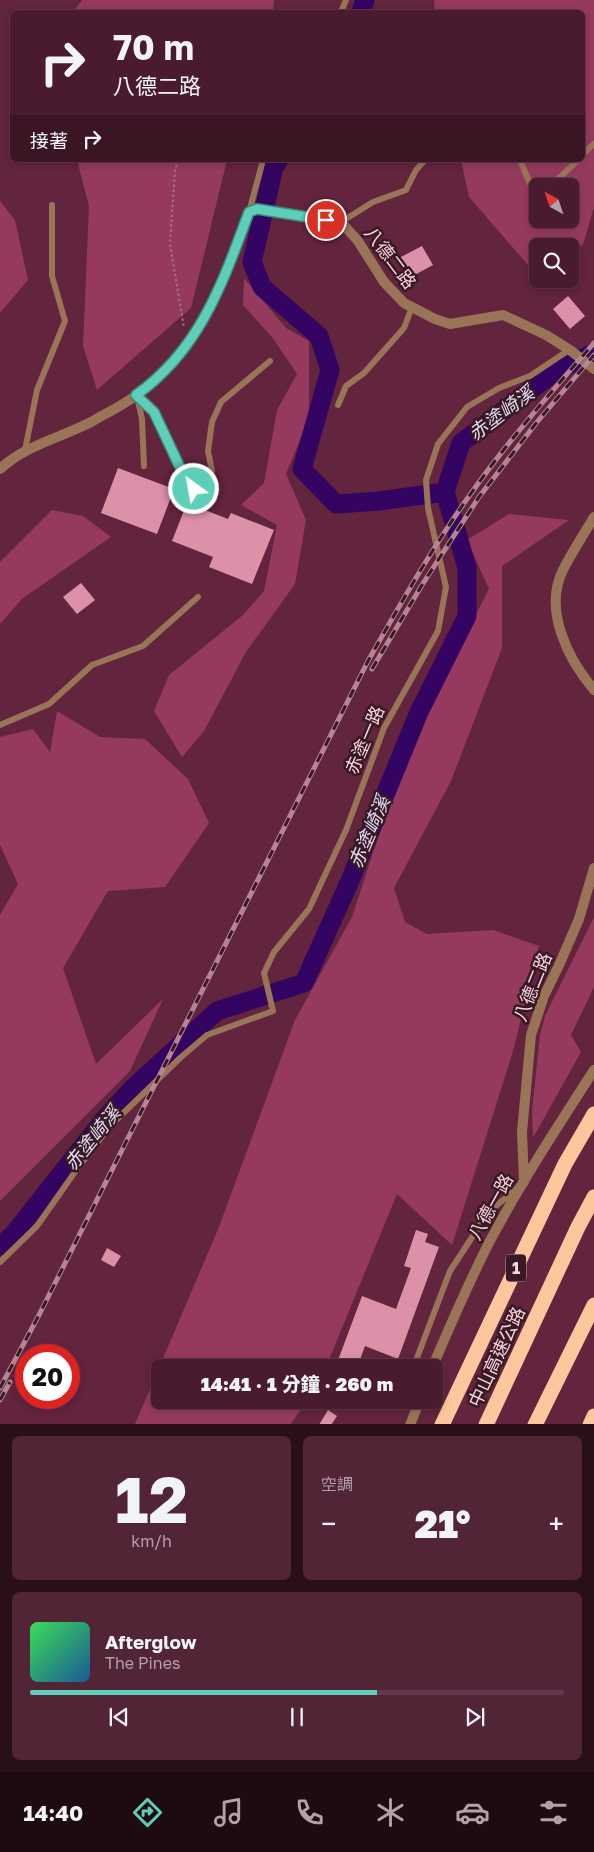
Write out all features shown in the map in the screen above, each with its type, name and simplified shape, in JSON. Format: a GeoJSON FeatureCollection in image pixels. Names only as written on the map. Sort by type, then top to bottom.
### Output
{"type":"FeatureCollection","features":[{"type":"Feature","properties":{"kind":"highway","name":"1"},"geometry":{"type":"LineString","coordinates":[[442,1424],[565,1164],[594,1114]]}},
{"type":"Feature","properties":{"kind":"highway","name":"中山高速公路"},"geometry":{"type":"LineString","coordinates":[[486,1424],[566,1252],[594,1197]]}},
{"type":"Feature","properties":{"kind":"highway"},"geometry":{"type":"LineString","coordinates":[[535,1424],[594,1305]]}},
{"type":"Feature","properties":{"kind":"highway"},"geometry":{"type":"LineString","coordinates":[[590,1424],[594,1416]]}},
{"type":"Feature","properties":{"kind":"street"},"geometry":{"type":"LineString","coordinates":[[0,469],[9,460],[25,450],[85,425],[124,404],[165,370],[187,345],[207,314],[253,211]]}},
{"type":"Feature","properties":{"kind":"street","name":"八德二路"},"geometry":{"type":"LineString","coordinates":[[253,211],[284,212],[341,222],[358,241],[384,282],[404,304],[450,324],[503,315],[530,327],[570,350],[593,367]]}},
{"type":"Feature","properties":{"kind":"street"},"geometry":{"type":"LineString","coordinates":[[594,517],[562,571],[555,607],[558,626],[571,656],[594,690]]}},
{"type":"Feature","properties":{"kind":"street","name":"八德二路"},"geometry":{"type":"LineString","coordinates":[[524,1182],[522,1132],[531,1035],[544,996],[579,919],[594,868]]}},
{"type":"Feature","properties":{"kind":"street","name":"八德一路"},"geometry":{"type":"LineString","coordinates":[[436,1359],[490,1240],[594,1070]]}},
{"type":"Feature","properties":{"kind":"street"},"geometry":{"type":"LineString","coordinates":[[410,1424],[416,1409]]}},
{"type":"Feature","properties":{"kind":"lane"},"geometry":{"type":"LineString","coordinates":[[253,211],[263,162]]}},
{"type":"Feature","properties":{"kind":"lane"},"geometry":{"type":"LineString","coordinates":[[341,222],[373,202],[406,190],[416,170],[423,162]]}},
{"type":"Feature","properties":{"kind":"lane"},"geometry":{"type":"LineString","coordinates":[[521,162],[529,181]]}},
{"type":"Feature","properties":{"kind":"lane"},"geometry":{"type":"LineString","coordinates":[[558,178],[576,162]]}},
{"type":"Feature","properties":{"kind":"lane"},"geometry":{"type":"LineString","coordinates":[[25,450],[38,390],[65,321],[52,276],[52,205]]}},
{"type":"Feature","properties":{"kind":"lane"},"geometry":{"type":"LineString","coordinates":[[338,405],[346,386],[364,373],[404,328],[412,307]]}},
{"type":"Feature","properties":{"kind":"lane","name":"赤塗一路"},"geometry":{"type":"LineString","coordinates":[[0,1262],[37,1226],[77,1169],[112,1125],[180,1058],[207,1035],[273,1011],[264,973],[274,952],[309,909],[346,830],[384,728],[438,631],[446,587],[428,508],[426,480],[438,444],[467,407],[499,388],[530,376],[570,350]]}},
{"type":"Feature","properties":{"kind":"lane"},"geometry":{"type":"LineString","coordinates":[[136,395],[154,412],[185,478],[194,489],[208,482],[212,471],[208,451],[210,431],[221,402],[270,362]]}},
{"type":"Feature","properties":{"kind":"lane"},"geometry":{"type":"LineString","coordinates":[[136,395],[142,419],[144,466]]}},
{"type":"Feature","properties":{"kind":"lane"},"geometry":{"type":"LineString","coordinates":[[0,725],[49,704],[92,665],[143,646],[198,597]]}},
{"type":"Feature","properties":{"kind":"lane"},"geometry":{"type":"LineString","coordinates":[[417,1359],[450,1271],[488,1213],[524,1182]]}},
{"type":"Feature","properties":{"kind":"path"},"geometry":{"type":"LineString","coordinates":[[178,162],[170,244],[187,345]]}},
{"type":"Feature","properties":{"kind":"shaded area"},"geometry":{"type":"Polygon","coordinates":[[[82,0],[274,0],[273,10],[74,10],[82,0]]]}},
{"type":"Feature","properties":{"kind":"shaded area"},"geometry":{"type":"Polygon","coordinates":[[[434,0],[594,0],[594,207],[583,245],[579,247],[579,238],[529,238],[528,265],[469,197],[461,162],[585,162],[585,10],[435,10],[434,0]]]}},
{"type":"Feature","properties":{"kind":"shaded area"},"geometry":{"type":"Polygon","coordinates":[[[78,162],[227,162],[191,308],[97,390],[83,346],[89,206],[78,162]]]}},
{"type":"Feature","properties":{"kind":"shaded area"},"geometry":{"type":"Polygon","coordinates":[[[0,201],[15,220],[28,280],[0,313],[0,201]]]}},
{"type":"Feature","properties":{"kind":"shaded area"},"geometry":{"type":"Polygon","coordinates":[[[244,278],[286,328],[309,341],[309,418],[286,474],[306,520],[295,584],[246,652],[204,731],[182,757],[154,711],[169,675],[243,615],[264,591],[277,525],[241,505],[264,483],[277,410],[297,374],[272,337],[243,305],[244,278]]]}},
{"type":"Feature","properties":{"kind":"shaded area"},"geometry":{"type":"Polygon","coordinates":[[[52,510],[83,516],[111,537],[23,598],[0,624],[0,562],[52,510]]]}},
{"type":"Feature","properties":{"kind":"shaded area"},"geometry":{"type":"Polygon","coordinates":[[[509,514],[569,520],[502,566],[502,648],[451,781],[394,888],[405,922],[427,934],[493,930],[539,946],[513,1051],[452,1245],[397,1194],[329,1359],[163,1359],[219,1227],[295,1020],[352,917],[408,746],[489,589],[467,540],[509,514]]]}},
{"type":"Feature","properties":{"kind":"shaded area"},"geometry":{"type":"Polygon","coordinates":[[[57,711],[100,737],[145,739],[188,779],[209,823],[165,887],[108,891],[63,968],[96,1064],[163,999],[130,1071],[0,1201],[0,915],[18,884],[0,845],[0,737],[33,729],[50,752],[57,711]]]}},
{"type":"Feature","properties":{"kind":"shaded area"},"geometry":{"type":"Polygon","coordinates":[[[594,917],[594,987],[571,1035],[581,1052],[533,1138],[532,1111],[540,1035],[545,1016],[594,917]]]}},
{"type":"Feature","properties":{"kind":"shaded area"},"geometry":{"type":"Polygon","coordinates":[[[151,1386],[151,1409],[301,1409],[291,1424],[135,1424],[151,1386]]]}},
{"type":"Feature","properties":{"kind":"building"},"geometry":{"type":"Polygon","coordinates":[[[422,246],[433,265],[409,278],[399,258],[422,246]]]}},
{"type":"Feature","properties":{"kind":"building"},"geometry":{"type":"Polygon","coordinates":[[[568,296],[585,316],[570,329],[553,309],[568,296]]]}},
{"type":"Feature","properties":{"kind":"building"},"geometry":{"type":"Polygon","coordinates":[[[118,468],[174,489],[157,534],[101,513],[118,468]]]}},
{"type":"Feature","properties":{"kind":"building"},"geometry":{"type":"Polygon","coordinates":[[[187,503],[228,519],[231,513],[274,530],[252,584],[209,567],[213,557],[172,541],[187,503]]]}},
{"type":"Feature","properties":{"kind":"building"},"geometry":{"type":"Polygon","coordinates":[[[81,583],[95,600],[77,614],[63,597],[81,583]]]}},
{"type":"Feature","properties":{"kind":"building"},"geometry":{"type":"Polygon","coordinates":[[[416,1230],[428,1234],[425,1242],[439,1247],[398,1359],[365,1346],[360,1359],[338,1359],[362,1296],[396,1309],[411,1268],[404,1266],[416,1230]]]}},
{"type":"Feature","properties":{"kind":"building"},"geometry":{"type":"Polygon","coordinates":[[[107,1248],[121,1256],[114,1267],[101,1260],[107,1248]]]}},
{"type":"Feature","properties":{"kind":"building"},"geometry":{"type":"Polygon","coordinates":[[[328,1410],[337,1416],[332,1424],[320,1424],[328,1410]]]}},
{"type":"Feature","properties":{"kind":"waterway"},"geometry":{"type":"LineString","coordinates":[[362,10],[365,0]]}},
{"type":"Feature","properties":{"kind":"waterway"},"geometry":{"type":"LineString","coordinates":[[278,162],[274,167],[252,262],[262,287],[319,336],[330,370],[302,469],[336,504],[379,501],[445,492]]}},
{"type":"Feature","properties":{"kind":"waterway","name":"赤塗崎溪"},"geometry":{"type":"LineString","coordinates":[[0,1246],[13,1235],[107,1116],[133,1088],[217,1011],[304,983],[349,883],[419,712],[467,616],[467,568],[445,492],[461,443],[557,370],[594,353]]}},
{"type":"Feature","properties":{"kind":"railway"},"geometry":{"type":"LineString","coordinates":[[0,1388],[39,1315],[368,661],[405,596],[472,492],[516,435],[594,343]]}},
{"type":"Feature","properties":{"kind":"railway"},"geometry":{"type":"LineString","coordinates":[[372,669],[422,585],[479,497],[537,422],[594,355]]}},
{"type":"Feature","properties":{"kind":"railway"},"geometry":{"type":"LineString","coordinates":[[0,1400],[10,1382]]}},
{"type":"Feature","properties":{"kind":"route"},"geometry":{"type":"LineString","coordinates":[[194,489],[185,478],[154,412],[136,395],[165,370],[187,345],[207,314],[222,284],[249,212],[257,209],[326,220]]}}]}
